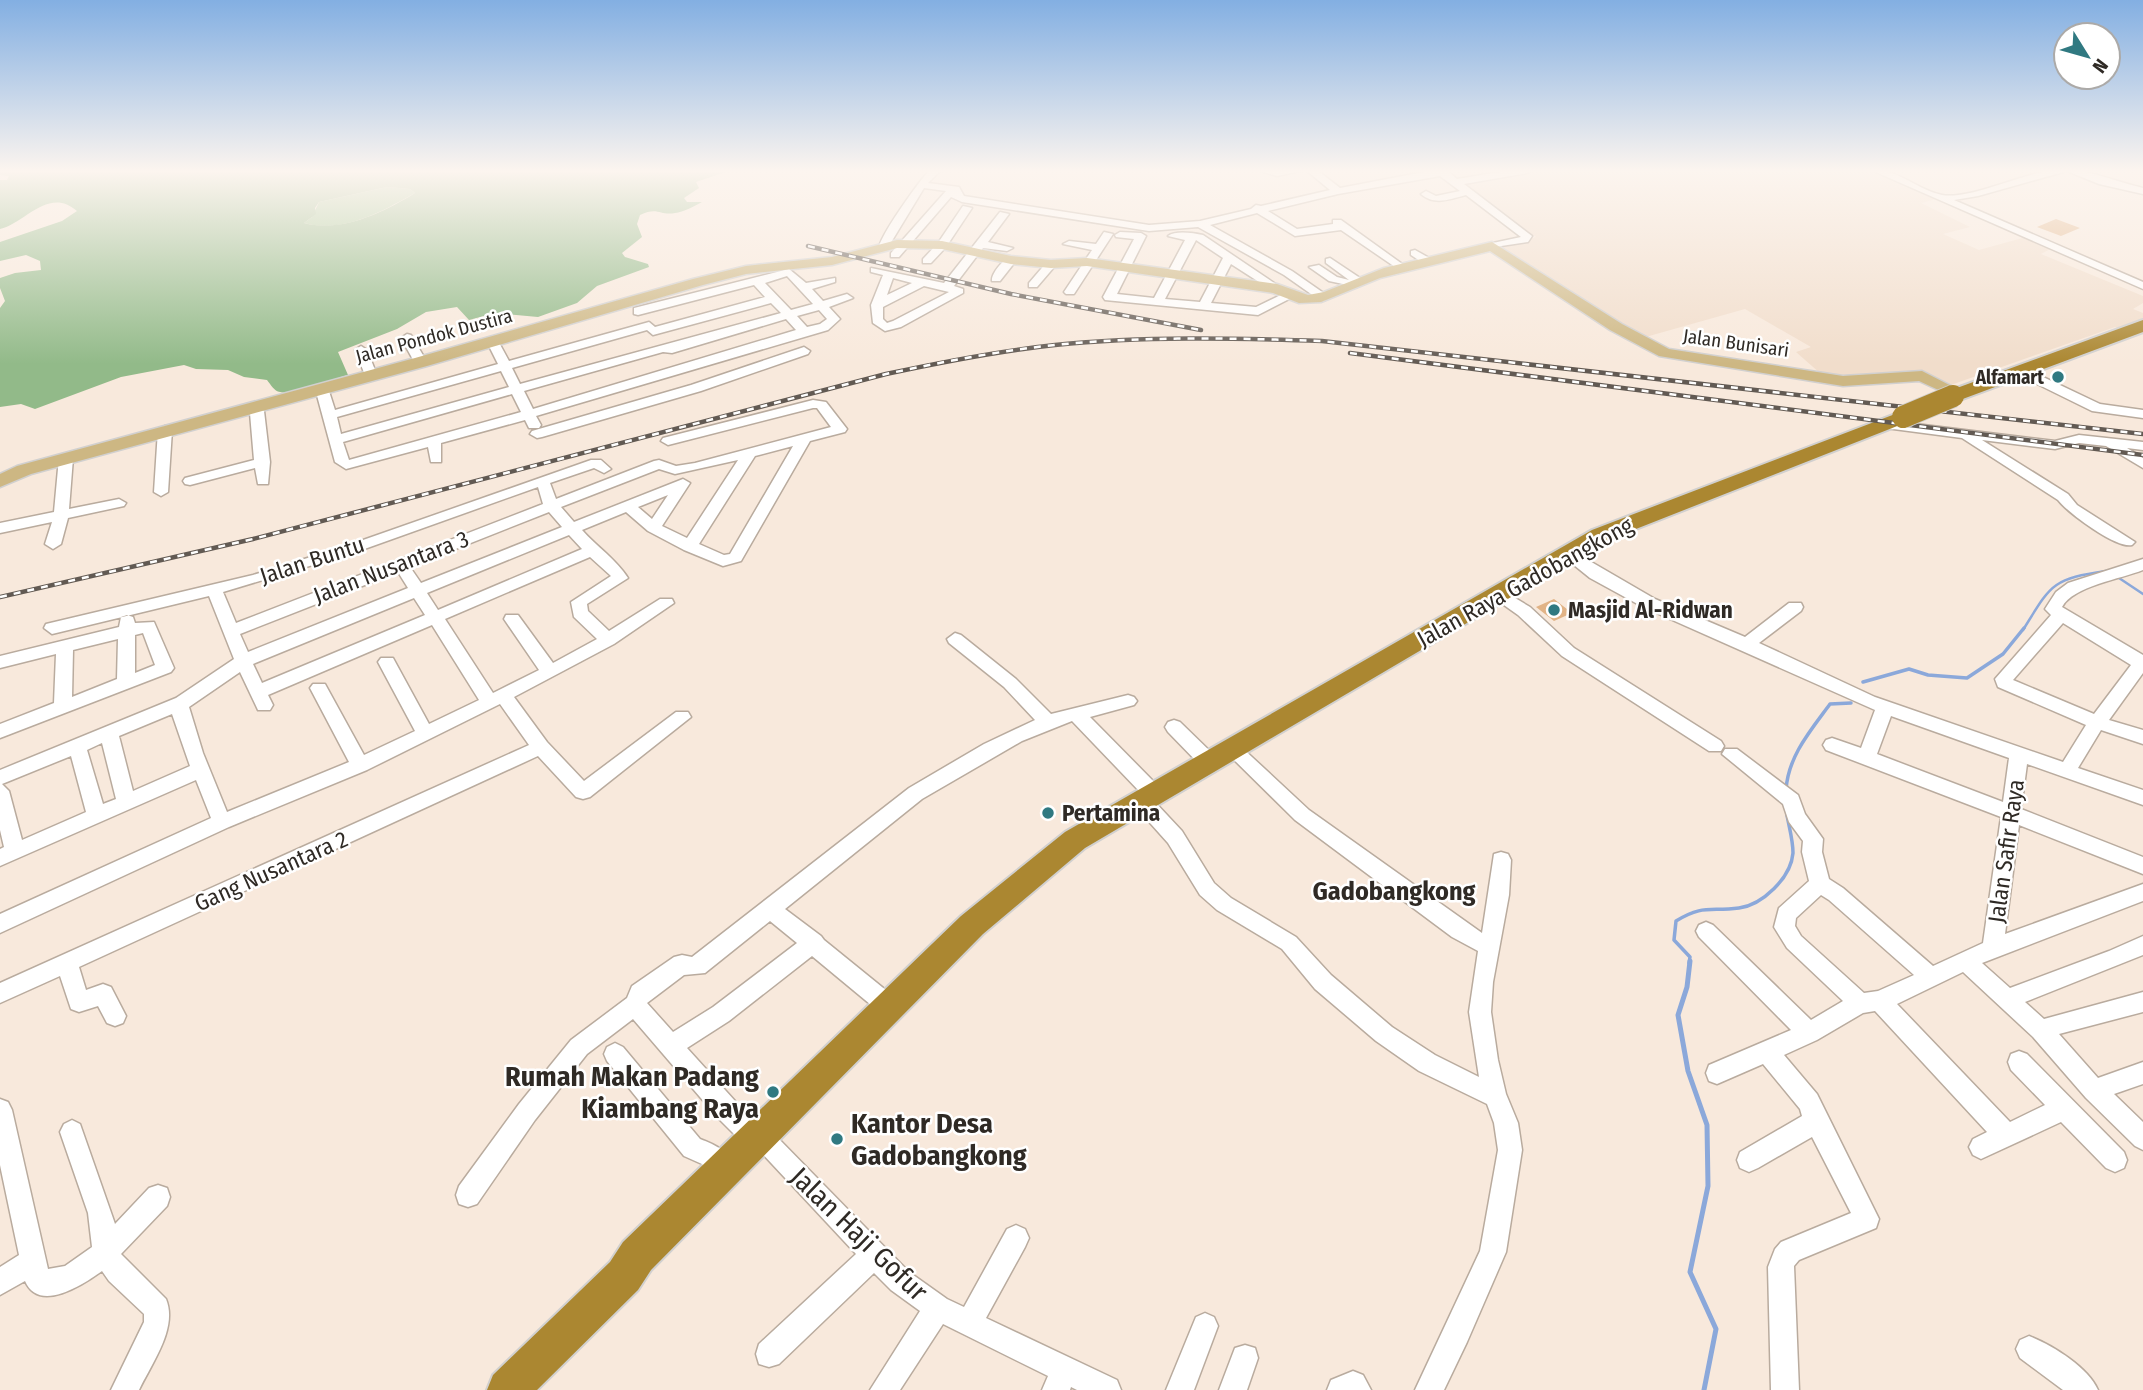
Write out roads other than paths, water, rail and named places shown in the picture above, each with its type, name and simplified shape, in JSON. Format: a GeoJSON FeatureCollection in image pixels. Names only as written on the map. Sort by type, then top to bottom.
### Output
{"type":"FeatureCollection","features":[{"type":"Feature","properties":{"kind":"highway","name":"Jalan Raya Gadobangkong"},"geometry":{"type":"LineString","coordinates":[[624,1276],[645,1265],[890,1007],[972,925],[993,911],[1053,856],[1096,826],[1500,594],[1576,558],[1601,535],[1956,395],[2143,326]]}},
{"type":"Feature","properties":{"kind":"highway","name":"Jalan Raya Gadobangkong"},"geometry":{"type":"LineString","coordinates":[[508,1390],[624,1276],[637,1256],[725,1169],[761,1142],[982,932],[993,911]]}},
{"type":"Feature","properties":{"kind":"main road","name":"Jalan Pondok Dustira"},"geometry":{"type":"LineString","coordinates":[[0,481],[24,470],[165,429],[635,306],[746,270],[832,261],[889,251],[906,243],[978,249],[1004,259],[1051,264],[1087,262],[1130,267],[1216,280],[1309,299],[1321,297]]}},
{"type":"Feature","properties":{"kind":"main road"},"geometry":{"type":"LineString","coordinates":[[1321,297],[1401,268],[1421,257],[1492,246]]}},
{"type":"Feature","properties":{"kind":"main road","name":"Jalan Bunisari"},"geometry":{"type":"LineString","coordinates":[[1492,246],[1616,327],[1665,354],[1843,381],[1922,376],[1956,395]]}},
{"type":"Feature","properties":{"kind":"street"},"geometry":{"type":"LineString","coordinates":[[889,235],[884,241],[889,251]]}},
{"type":"Feature","properties":{"kind":"street"},"geometry":{"type":"LineString","coordinates":[[906,243],[913,235]]}},
{"type":"Feature","properties":{"kind":"street"},"geometry":{"type":"LineString","coordinates":[[927,261],[949,235]]}},
{"type":"Feature","properties":{"kind":"street"},"geometry":{"type":"LineString","coordinates":[[946,288],[988,235]]}},
{"type":"Feature","properties":{"kind":"street"},"geometry":{"type":"LineString","coordinates":[[1070,292],[1087,262],[1107,235]]}},
{"type":"Feature","properties":{"kind":"street"},"geometry":{"type":"LineString","coordinates":[[1130,267],[1142,235]]}},
{"type":"Feature","properties":{"kind":"street"},"geometry":{"type":"LineString","coordinates":[[1219,235],[1288,274],[1321,297]]}},
{"type":"Feature","properties":{"kind":"street"},"geometry":{"type":"LineString","coordinates":[[1355,235],[1401,268]]}},
{"type":"Feature","properties":{"kind":"street"},"geometry":{"type":"LineString","coordinates":[[1492,246],[1524,240],[1525,235]]}},
{"type":"Feature","properties":{"kind":"street"},"geometry":{"type":"LineString","coordinates":[[2027,235],[2143,286]]}},
{"type":"Feature","properties":{"kind":"street"},"geometry":{"type":"LineString","coordinates":[[1158,301],[1193,236]]}},
{"type":"Feature","properties":{"kind":"street"},"geometry":{"type":"LineString","coordinates":[[1193,236],[1283,292],[1258,311],[1115,297],[1130,267],[1147,237],[1193,236]]}},
{"type":"Feature","properties":{"kind":"street"},"geometry":{"type":"LineString","coordinates":[[1069,244],[1098,248]]}},
{"type":"Feature","properties":{"kind":"street"},"geometry":{"type":"LineString","coordinates":[[1204,305],[1229,257]]}},
{"type":"Feature","properties":{"kind":"street"},"geometry":{"type":"LineString","coordinates":[[996,279],[1004,259]]}},
{"type":"Feature","properties":{"kind":"street"},"geometry":{"type":"LineString","coordinates":[[1330,261],[1356,283]]}},
{"type":"Feature","properties":{"kind":"street"},"geometry":{"type":"LineString","coordinates":[[1033,285],[1051,264]]}},
{"type":"Feature","properties":{"kind":"street"},"geometry":{"type":"LineString","coordinates":[[1315,267],[1333,279],[1356,283]]}},
{"type":"Feature","properties":{"kind":"street"},"geometry":{"type":"LineString","coordinates":[[875,270],[959,291],[892,326],[883,326],[877,320],[877,305],[890,274]]}},
{"type":"Feature","properties":{"kind":"street"},"geometry":{"type":"LineString","coordinates":[[322,388],[343,463],[361,468],[434,441],[530,414],[681,369],[804,331],[824,327],[834,320],[823,305],[789,272],[758,281],[635,306],[681,369],[696,388]]}},
{"type":"Feature","properties":{"kind":"street"},"geometry":{"type":"LineString","coordinates":[[805,287],[831,280]]}},
{"type":"Feature","properties":{"kind":"street"},"geometry":{"type":"LineString","coordinates":[[758,281],[804,331]]}},
{"type":"Feature","properties":{"kind":"street"},"geometry":{"type":"LineString","coordinates":[[877,305],[922,282]]}},
{"type":"Feature","properties":{"kind":"street"},"geometry":{"type":"LineString","coordinates":[[330,415],[504,366],[775,298]]}},
{"type":"Feature","properties":{"kind":"street"},"geometry":{"type":"LineString","coordinates":[[337,439],[847,298]]}},
{"type":"Feature","properties":{"kind":"street"},"geometry":{"type":"LineString","coordinates":[[407,338],[421,362]]}},
{"type":"Feature","properties":{"kind":"street"},"geometry":{"type":"LineString","coordinates":[[493,342],[530,414],[538,438],[804,351]]}},
{"type":"Feature","properties":{"kind":"street"},"geometry":{"type":"LineString","coordinates":[[361,350],[371,375]]}},
{"type":"Feature","properties":{"kind":"street"},"geometry":{"type":"LineString","coordinates":[[2022,371],[2100,409],[2143,414]]}},
{"type":"Feature","properties":{"kind":"street","name":"Jalan Nusantara 3"},"geometry":{"type":"LineString","coordinates":[[231,631],[659,464],[675,470],[696,467],[840,429],[821,405],[813,404],[668,441]]}},
{"type":"Feature","properties":{"kind":"street"},"geometry":{"type":"LineString","coordinates":[[251,407],[257,411],[263,481]]}},
{"type":"Feature","properties":{"kind":"street"},"geometry":{"type":"LineString","coordinates":[[1893,421],[1963,434],[2143,457]]}},
{"type":"Feature","properties":{"kind":"street"},"geometry":{"type":"LineString","coordinates":[[161,492],[165,429]]}},
{"type":"Feature","properties":{"kind":"street"},"geometry":{"type":"LineString","coordinates":[[1963,434],[2063,497],[2072,508],[2127,542]]}},
{"type":"Feature","properties":{"kind":"street"},"geometry":{"type":"LineString","coordinates":[[629,507],[653,528],[689,547],[723,561],[736,557],[804,439]]}},
{"type":"Feature","properties":{"kind":"street"},"geometry":{"type":"LineString","coordinates":[[2055,445],[2079,439],[2143,446]]}},
{"type":"Feature","properties":{"kind":"street"},"geometry":{"type":"LineString","coordinates":[[434,441],[436,460]]}},
{"type":"Feature","properties":{"kind":"street"},"geometry":{"type":"LineString","coordinates":[[2106,441],[2143,464]]}},
{"type":"Feature","properties":{"kind":"street"},"geometry":{"type":"LineString","coordinates":[[689,547],[750,453]]}},
{"type":"Feature","properties":{"kind":"street"},"geometry":{"type":"LineString","coordinates":[[52,544],[61,517],[66,458]]}},
{"type":"Feature","properties":{"kind":"street"},"geometry":{"type":"LineString","coordinates":[[190,481],[263,462]]}},
{"type":"Feature","properties":{"kind":"street","name":"Jalan Buntu"},"geometry":{"type":"LineString","coordinates":[[52,628],[214,589],[351,549],[596,463],[604,468]]}},
{"type":"Feature","properties":{"kind":"street"},"geometry":{"type":"LineString","coordinates":[[653,528],[680,485],[696,467]]}},
{"type":"Feature","properties":{"kind":"street"},"geometry":{"type":"LineString","coordinates":[[540,481],[545,486],[551,505],[592,551],[613,567],[620,578],[583,598],[578,607],[580,613],[608,640]]}},
{"type":"Feature","properties":{"kind":"street"},"geometry":{"type":"LineString","coordinates":[[0,778],[182,703],[243,661],[680,485]]}},
{"type":"Feature","properties":{"kind":"street"},"geometry":{"type":"LineString","coordinates":[[0,528],[119,503]]}},
{"type":"Feature","properties":{"kind":"street"},"geometry":{"type":"LineString","coordinates":[[214,589],[261,699],[434,617],[592,551]]}},
{"type":"Feature","properties":{"kind":"street"},"geometry":{"type":"LineString","coordinates":[[1576,558],[1652,599],[1752,640],[1886,705],[2143,798]]}},
{"type":"Feature","properties":{"kind":"street"},"geometry":{"type":"LineString","coordinates":[[1576,558],[1596,574],[1649,603],[1869,701],[1886,705]]}},
{"type":"Feature","properties":{"kind":"street"},"geometry":{"type":"LineString","coordinates":[[400,563],[434,617],[495,697],[583,792],[682,718]]}},
{"type":"Feature","properties":{"kind":"street"},"geometry":{"type":"LineString","coordinates":[[2067,771],[2084,740],[2142,662],[2053,609],[2060,596],[2080,584],[2143,564]]}},
{"type":"Feature","properties":{"kind":"street"},"geometry":{"type":"LineString","coordinates":[[1500,594],[1524,611],[1568,652],[1723,750],[1784,794],[1796,817],[1813,839],[1812,852],[1821,884],[1930,976]]}},
{"type":"Feature","properties":{"kind":"street"},"geometry":{"type":"LineString","coordinates":[[0,924],[222,822],[360,765],[425,734],[550,672],[608,640],[666,603]]}},
{"type":"Feature","properties":{"kind":"street"},"geometry":{"type":"LineString","coordinates":[[1752,640],[1795,607]]}},
{"type":"Feature","properties":{"kind":"street"},"geometry":{"type":"LineString","coordinates":[[126,684],[129,609]]}},
{"type":"Feature","properties":{"kind":"street"},"geometry":{"type":"LineString","coordinates":[[2060,615],[2004,679],[2004,683],[2099,723],[2143,737]]}},
{"type":"Feature","properties":{"kind":"street"},"geometry":{"type":"LineString","coordinates":[[512,619],[550,672]]}},
{"type":"Feature","properties":{"kind":"street"},"geometry":{"type":"LineString","coordinates":[[0,665],[127,630],[151,627],[165,668],[0,730]]}},
{"type":"Feature","properties":{"kind":"street"},"geometry":{"type":"LineString","coordinates":[[955,639],[1010,683],[1047,721]]}},
{"type":"Feature","properties":{"kind":"street"},"geometry":{"type":"LineString","coordinates":[[63,707],[65,646]]}},
{"type":"Feature","properties":{"kind":"street"},"geometry":{"type":"LineString","coordinates":[[387,662],[425,734]]}},
{"type":"Feature","properties":{"kind":"street"},"geometry":{"type":"LineString","coordinates":[[319,688],[360,765]]}},
{"type":"Feature","properties":{"kind":"street"},"geometry":{"type":"LineString","coordinates":[[468,1195],[527,1112],[579,1047],[635,1005],[640,993],[682,964],[688,967],[697,966],[890,815],[894,808],[1009,738],[1047,721],[1128,701]]}},
{"type":"Feature","properties":{"kind":"street"},"geometry":{"type":"LineString","coordinates":[[182,703],[180,709],[200,770],[222,822]]}},
{"type":"Feature","properties":{"kind":"street"},"geometry":{"type":"LineString","coordinates":[[1867,757],[1886,705]]}},
{"type":"Feature","properties":{"kind":"street"},"geometry":{"type":"LineString","coordinates":[[1075,713],[1147,797],[1206,889],[1224,904],[1289,943],[1323,982],[1384,1034],[1427,1063],[1486,1094],[1495,1096]]}},
{"type":"Feature","properties":{"kind":"street"},"geometry":{"type":"LineString","coordinates":[[1174,727],[1209,762]]}},
{"type":"Feature","properties":{"kind":"street"},"geometry":{"type":"LineString","coordinates":[[109,734],[127,803]]}},
{"type":"Feature","properties":{"kind":"street"},"geometry":{"type":"LineString","coordinates":[[1832,745],[2011,812],[2143,866]]}},
{"type":"Feature","properties":{"kind":"street"},"geometry":{"type":"LineString","coordinates":[[77,747],[97,816]]}},
{"type":"Feature","properties":{"kind":"street","name":"Gang Nusantara 2"},"geometry":{"type":"LineString","coordinates":[[0,993],[541,747]]}},
{"type":"Feature","properties":{"kind":"street"},"geometry":{"type":"LineString","coordinates":[[1232,749],[1302,815],[1459,931],[1480,943],[1489,942]]}},
{"type":"Feature","properties":{"kind":"street","name":"Jalan Safir Raya"},"geometry":{"type":"LineString","coordinates":[[1993,948],[2019,753]]}},
{"type":"Feature","properties":{"kind":"street"},"geometry":{"type":"LineString","coordinates":[[0,792],[8,854],[200,770]]}},
{"type":"Feature","properties":{"kind":"street"},"geometry":{"type":"LineString","coordinates":[[1429,1390],[1458,1333],[1493,1252],[1510,1150],[1510,1133],[1495,1096],[1480,1020],[1480,999],[1495,917],[1501,860]]}},
{"type":"Feature","properties":{"kind":"street"},"geometry":{"type":"LineString","coordinates":[[1821,884],[1786,914],[1784,926],[1794,942],[1870,1002],[2006,1135]]}},
{"type":"Feature","properties":{"kind":"street"},"geometry":{"type":"LineString","coordinates":[[1717,1073],[1993,948],[2143,892]]}},
{"type":"Feature","properties":{"kind":"street"},"geometry":{"type":"LineString","coordinates":[[771,909],[890,1007]]}},
{"type":"Feature","properties":{"kind":"street"},"geometry":{"type":"LineString","coordinates":[[1706,931],[1809,1033]]}},
{"type":"Feature","properties":{"kind":"street"},"geometry":{"type":"LineString","coordinates":[[672,1045],[721,1014],[814,942]]}},
{"type":"Feature","properties":{"kind":"street"},"geometry":{"type":"LineString","coordinates":[[2006,999],[2143,945]]}},
{"type":"Feature","properties":{"kind":"street"},"geometry":{"type":"LineString","coordinates":[[1965,961],[2041,1030],[2094,1090],[2143,1138]]}},
{"type":"Feature","properties":{"kind":"street"},"geometry":{"type":"LineString","coordinates":[[67,962],[79,1002],[103,994],[115,1016]]}},
{"type":"Feature","properties":{"kind":"street"},"geometry":{"type":"LineString","coordinates":[[2041,1030],[2143,1002]]}},
{"type":"Feature","properties":{"kind":"street","name":"Jalan Haji Gofur"},"geometry":{"type":"LineString","coordinates":[[635,1005],[726,1111],[761,1142],[900,1281],[938,1308],[969,1323],[1060,1380],[1107,1390]]}},
{"type":"Feature","properties":{"kind":"street"},"geometry":{"type":"LineString","coordinates":[[1767,1052],[1809,1102],[1816,1121],[1867,1219],[1790,1251],[1784,1258],[1785,1390]]}},
{"type":"Feature","properties":{"kind":"street"},"geometry":{"type":"LineString","coordinates":[[615,1054],[692,1148],[710,1155],[725,1169]]}},
{"type":"Feature","properties":{"kind":"street"},"geometry":{"type":"LineString","coordinates":[[2019,1062],[2115,1160]]}},
{"type":"Feature","properties":{"kind":"street"},"geometry":{"type":"LineString","coordinates":[[2094,1090],[2143,1073]]}},
{"type":"Feature","properties":{"kind":"street"},"geometry":{"type":"LineString","coordinates":[[1981,1147],[2063,1109]]}},
{"type":"Feature","properties":{"kind":"street"},"geometry":{"type":"LineString","coordinates":[[1,1117],[9,1193],[37,1278],[44,1283],[70,1278],[105,1254],[158,1197]]}},
{"type":"Feature","properties":{"kind":"street"},"geometry":{"type":"LineString","coordinates":[[1749,1160],[1816,1121]]}},
{"type":"Feature","properties":{"kind":"street"},"geometry":{"type":"LineString","coordinates":[[72,1132],[98,1206],[106,1239],[105,1254],[118,1272],[157,1308],[159,1314],[125,1390]]}},
{"type":"Feature","properties":{"kind":"street"},"geometry":{"type":"LineString","coordinates":[[969,1323],[1016,1238]]}},
{"type":"Feature","properties":{"kind":"street"},"geometry":{"type":"LineString","coordinates":[[769,1354],[874,1255]]}},
{"type":"Feature","properties":{"kind":"street"},"geometry":{"type":"LineString","coordinates":[[0,1282],[32,1262]]}},
{"type":"Feature","properties":{"kind":"street"},"geometry":{"type":"LineString","coordinates":[[884,1390],[938,1308]]}},
{"type":"Feature","properties":{"kind":"street"},"geometry":{"type":"LineString","coordinates":[[1180,1390],[1205,1326]]}},
{"type":"Feature","properties":{"kind":"street"},"geometry":{"type":"LineString","coordinates":[[2029,1349],[2084,1390]]}},
{"type":"Feature","properties":{"kind":"street"},"geometry":{"type":"LineString","coordinates":[[1233,1390],[1245,1358]]}},
{"type":"Feature","properties":{"kind":"street"},"geometry":{"type":"LineString","coordinates":[[1341,1390],[1353,1385],[1357,1390]]}},
{"type":"Feature","properties":{"kind":"waterway"},"geometry":{"type":"LineString","coordinates":[[2023,630],[2054,587],[2074,577],[2106,571]]}},
{"type":"Feature","properties":{"kind":"waterway"},"geometry":{"type":"LineString","coordinates":[[2116,576],[2143,594]]}},
{"type":"Feature","properties":{"kind":"waterway"},"geometry":{"type":"LineString","coordinates":[[1863,682],[1909,669],[1928,675],[1967,678],[2003,654],[2024,628]]}},
{"type":"Feature","properties":{"kind":"waterway"},"geometry":{"type":"LineString","coordinates":[[1786,790],[1796,755],[1830,704],[1851,703]]}},
{"type":"Feature","properties":{"kind":"waterway"},"geometry":{"type":"LineString","coordinates":[[1689,963],[1690,957],[1674,940],[1676,921],[1701,910],[1748,906],[1774,889],[1787,872],[1793,853],[1787,815]]}},
{"type":"Feature","properties":{"kind":"waterway"},"geometry":{"type":"LineString","coordinates":[[1690,961],[1687,987],[1678,1015],[1688,1071],[1707,1125],[1708,1186],[1690,1272],[1716,1329],[1704,1390]]}},
{"type":"Feature","properties":{"kind":"railway"},"geometry":{"type":"LineString","coordinates":[[808,246],[1011,294],[1201,330]]}},
{"type":"Feature","properties":{"kind":"railway"},"geometry":{"type":"LineString","coordinates":[[0,597],[253,539],[886,374],[1034,347],[1088,342],[1189,338],[1322,341],[2143,434]]}},
{"type":"Feature","properties":{"kind":"railway"},"geometry":{"type":"LineString","coordinates":[[1350,353],[2143,455]]}},
{"type":"Feature","properties":{"kind":"place","name":"Alfamart"},"geometry":{"type":"Point","coordinates":[2058,377]}},
{"type":"Feature","properties":{"kind":"place","name":"Masjid Al-Ridwan"},"geometry":{"type":"Point","coordinates":[1554,610]}},
{"type":"Feature","properties":{"kind":"place","name":"Pertamina"},"geometry":{"type":"Point","coordinates":[1048,813]}},
{"type":"Feature","properties":{"kind":"place","name":"Rumah Makan Padang Kiambang Raya"},"geometry":{"type":"Point","coordinates":[773,1092]}},
{"type":"Feature","properties":{"kind":"place","name":"Kantor Desa Gadobangkong"},"geometry":{"type":"Point","coordinates":[837,1139]}},
{"type":"Feature","properties":{"kind":"district","name":"Gadobangkong"},"geometry":{"type":"Point","coordinates":[1394,891]}}]}
